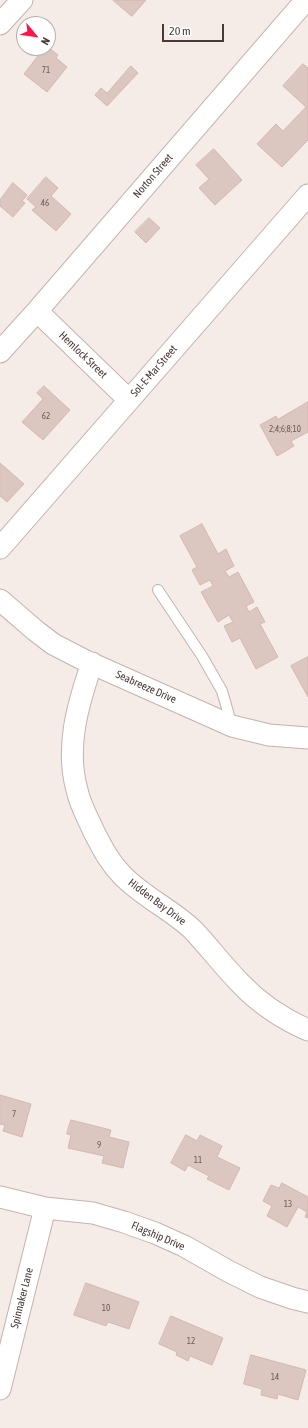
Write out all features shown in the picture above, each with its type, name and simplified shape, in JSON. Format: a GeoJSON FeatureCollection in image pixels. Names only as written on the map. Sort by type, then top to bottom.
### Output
{"type":"FeatureCollection","features":[{"type":"Feature","properties":{"kind":"street"},"geometry":{"type":"LineString","coordinates":[[0,24],[22,0]]}},
{"type":"Feature","properties":{"kind":"street","name":"Norton Street"},"geometry":{"type":"LineString","coordinates":[[0,352],[306,0]]}},
{"type":"Feature","properties":{"kind":"street","name":"Sol-E-Mar Street"},"geometry":{"type":"LineString","coordinates":[[0,548],[308,195]]}},
{"type":"Feature","properties":{"kind":"street","name":"Hemlock Street"},"geometry":{"type":"LineString","coordinates":[[37,311],[129,400]]}},
{"type":"Feature","properties":{"kind":"street","name":"Seabreeze Drive"},"geometry":{"type":"LineString","coordinates":[[0,600],[53,644],[232,726],[269,735],[308,738]]}},
{"type":"Feature","properties":{"kind":"street","name":"Hidden Bay Drive"},"geometry":{"type":"LineString","coordinates":[[92,663],[76,713],[73,740],[73,762],[76,790],[81,804],[106,855],[130,883],[189,926],[240,984],[259,1001],[280,1016],[308,1030]]}},
{"type":"Feature","properties":{"kind":"street","name":"Flagship Drive"},"geometry":{"type":"LineString","coordinates":[[0,1197],[45,1208],[93,1213],[124,1222],[184,1246],[228,1271],[260,1286],[308,1302]]}},
{"type":"Feature","properties":{"kind":"street","name":"Spinnaker Lane"},"geometry":{"type":"LineString","coordinates":[[0,1389],[45,1208]]}},
{"type":"Feature","properties":{"kind":"lane"},"geometry":{"type":"LineString","coordinates":[[158,590],[202,656],[222,691],[232,726]]}},
{"type":"Feature","properties":{"kind":"building"},"geometry":{"type":"Polygon","coordinates":[[[113,0],[146,0],[132,16],[113,0]]]}},
{"type":"Feature","properties":{"kind":"building"},"geometry":{"type":"Polygon","coordinates":[[[56,53],[58,55],[56,58],[67,67],[47,92],[24,74],[38,56],[56,56],[56,53]]]}},
{"type":"Feature","properties":{"kind":"building"},"geometry":{"type":"Polygon","coordinates":[[[303,64],[308,68],[308,140],[282,167],[257,144],[276,124],[283,131],[306,107],[283,86],[303,64]]]}},
{"type":"Feature","properties":{"kind":"building"},"geometry":{"type":"Polygon","coordinates":[[[131,66],[138,73],[107,106],[95,95],[101,88],[107,93],[131,66]]]}},
{"type":"Feature","properties":{"kind":"building"},"geometry":{"type":"Polygon","coordinates":[[[214,149],[242,180],[215,205],[199,188],[209,179],[196,165],[214,149]]]}},
{"type":"Feature","properties":{"kind":"building"},"geometry":{"type":"Polygon","coordinates":[[[46,177],[58,188],[51,196],[71,214],[56,231],[32,210],[36,207],[27,199],[46,177]]]}},
{"type":"Feature","properties":{"kind":"building"},"geometry":{"type":"Polygon","coordinates":[[[13,183],[27,195],[22,201],[25,203],[13,217],[0,206],[0,200],[13,183]]]}},
{"type":"Feature","properties":{"kind":"building"},"geometry":{"type":"Polygon","coordinates":[[[149,218],[160,228],[146,243],[135,232],[149,218]]]}},
{"type":"Feature","properties":{"kind":"building"},"geometry":{"type":"Polygon","coordinates":[[[44,386],[70,410],[43,440],[22,422],[43,399],[37,393],[44,386]]]}},
{"type":"Feature","properties":{"kind":"building"},"geometry":{"type":"Polygon","coordinates":[[[308,402],[308,432],[291,441],[294,446],[277,456],[260,425],[276,416],[278,419],[308,402]]]}},
{"type":"Feature","properties":{"kind":"building"},"geometry":{"type":"Polygon","coordinates":[[[0,463],[24,484],[7,502],[0,496],[0,463]]]}},
{"type":"Feature","properties":{"kind":"building"},"geometry":{"type":"Polygon","coordinates":[[[202,524],[218,554],[226,549],[234,566],[225,571],[229,577],[238,572],[254,602],[246,606],[249,612],[257,607],[265,622],[260,624],[278,657],[256,669],[240,638],[232,642],[224,626],[233,622],[229,615],[218,622],[201,592],[213,586],[210,580],[200,585],[192,570],[197,567],[180,536],[202,524]]]}},
{"type":"Feature","properties":{"kind":"building"},"geometry":{"type":"Polygon","coordinates":[[[308,657],[308,697],[291,666],[308,657]]]}},
{"type":"Feature","properties":{"kind":"building"},"geometry":{"type":"Polygon","coordinates":[[[0,1095],[31,1104],[22,1137],[3,1131],[5,1125],[0,1124],[0,1095]]]}},
{"type":"Feature","properties":{"kind":"building"},"geometry":{"type":"Polygon","coordinates":[[[71,1120],[111,1130],[109,1137],[129,1142],[123,1168],[102,1163],[104,1156],[68,1148],[71,1135],[67,1134],[71,1120]]]}},
{"type":"Feature","properties":{"kind":"building"},"geometry":{"type":"Polygon","coordinates":[[[186,1135],[197,1141],[200,1135],[222,1146],[217,1157],[240,1168],[229,1190],[207,1179],[209,1176],[188,1165],[185,1171],[171,1163],[186,1135]]]}},
{"type":"Feature","properties":{"kind":"building"},"geometry":{"type":"Polygon","coordinates":[[[282,1183],[308,1197],[308,1218],[305,1217],[307,1212],[298,1207],[287,1227],[267,1216],[272,1206],[263,1201],[271,1185],[279,1188],[282,1183]]]}},
{"type":"Feature","properties":{"kind":"building"},"geometry":{"type":"Polygon","coordinates":[[[86,1283],[139,1302],[129,1329],[108,1322],[106,1326],[74,1315],[86,1283]]]}},
{"type":"Feature","properties":{"kind":"building"},"geometry":{"type":"Polygon","coordinates":[[[171,1316],[223,1338],[212,1365],[190,1356],[188,1361],[176,1355],[177,1352],[159,1344],[171,1316]]]}},
{"type":"Feature","properties":{"kind":"building"},"geometry":{"type":"Polygon","coordinates":[[[251,1355],[306,1370],[298,1400],[278,1394],[277,1399],[261,1395],[262,1389],[244,1384],[251,1355]]]}}]}
